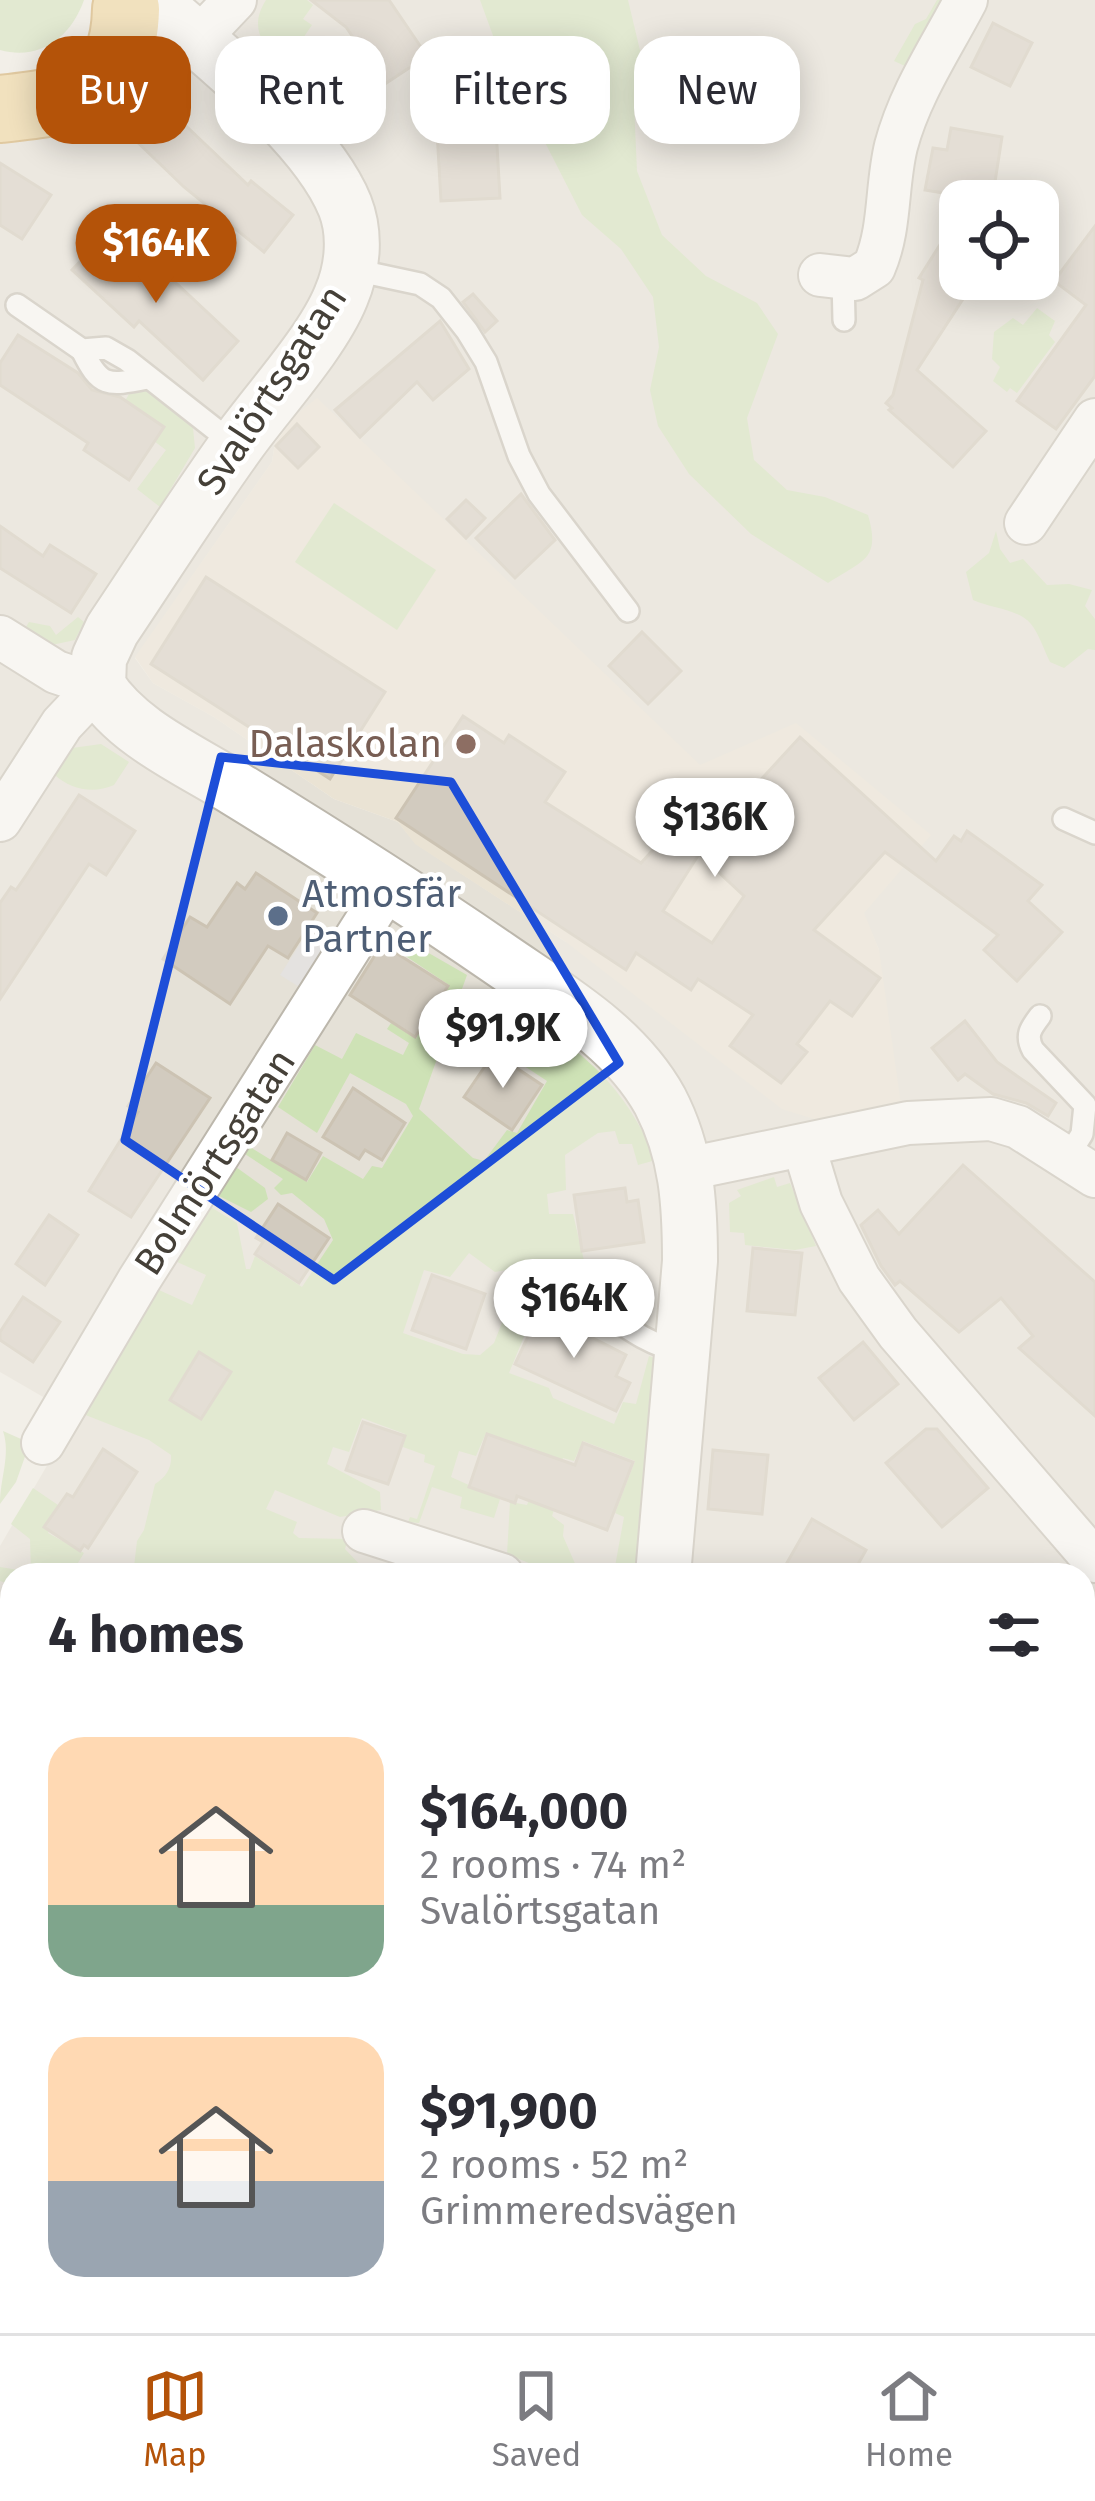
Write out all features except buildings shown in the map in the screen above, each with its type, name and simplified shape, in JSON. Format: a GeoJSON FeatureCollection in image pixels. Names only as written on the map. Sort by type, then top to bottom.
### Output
{"type":"FeatureCollection","features":[{"type":"Feature","properties":{"kind":"highway"},"geometry":{"type":"LineString","coordinates":[[0,67],[28,71],[58,66],[86,50],[126,4]]}},
{"type":"Feature","properties":{"kind":"highway"},"geometry":{"type":"LineString","coordinates":[[0,109],[58,103],[104,80],[122,54],[126,4]]}},
{"type":"Feature","properties":{"kind":"street"},"geometry":{"type":"LineString","coordinates":[[197,40],[236,0]]}},
{"type":"Feature","properties":{"kind":"street"},"geometry":{"type":"LineString","coordinates":[[836,291],[874,267],[888,223],[894,154],[906,112],[966,0]]}},
{"type":"Feature","properties":{"kind":"street","name":"Svalörtsgatan"},"geometry":{"type":"LineString","coordinates":[[0,820],[62,724],[98,686],[99,658],[112,630],[328,320],[350,268],[350,224],[331,180],[292,129],[172,17],[126,4]]}},
{"type":"Feature","properties":{"kind":"street"},"geometry":{"type":"LineString","coordinates":[[1026,523],[1095,420]]}},
{"type":"Feature","properties":{"kind":"street"},"geometry":{"type":"LineString","coordinates":[[0,637],[56,672],[98,686],[115,708],[153,737],[390,884],[618,1046],[659,1100],[686,1169],[690,1261],[664,1563]]}},
{"type":"Feature","properties":{"kind":"street","name":"Bolmörtsgatan"},"geometry":{"type":"LineString","coordinates":[[44,1443],[139,1280],[390,884]]}},
{"type":"Feature","properties":{"kind":"street"},"geometry":{"type":"LineString","coordinates":[[686,1169],[908,1124],[991,1119],[1018,1127],[1081,1167]]}},
{"type":"Feature","properties":{"kind":"street"},"geometry":{"type":"LineString","coordinates":[[804,1147],[820,1203],[859,1280],[910,1348],[1095,1561]]}},
{"type":"Feature","properties":{"kind":"street"},"geometry":{"type":"LineString","coordinates":[[364,1531],[464,1563]]}},
{"type":"Feature","properties":{"kind":"lane"},"geometry":{"type":"LineString","coordinates":[[350,268],[421,284],[440,298],[467,331],[486,362],[519,456],[538,494],[628,611]]}},
{"type":"Feature","properties":{"kind":"lane"},"geometry":{"type":"LineString","coordinates":[[17,304],[82,350],[106,348],[236,446]]}},
{"type":"Feature","properties":{"kind":"lane"},"geometry":{"type":"LineString","coordinates":[[1064,819],[1095,833]]}},
{"type":"Feature","properties":{"kind":"lane"},"geometry":{"type":"LineString","coordinates":[[1040,1016],[1030,1030],[1033,1050],[1085,1105],[1081,1167]]}},
{"type":"Feature","properties":{"kind":"lane"},"geometry":{"type":"LineString","coordinates":[[525,1275],[543,1276],[568,1288],[661,1348],[682,1351]]}},
{"type":"Feature","properties":{"kind":"highlighted area"},"geometry":{"type":"Polygon","coordinates":[[[221,757],[451,782],[619,1063],[334,1280],[125,1140],[221,757]]]}},
{"type":"Feature","properties":{"kind":"shaded area"},"geometry":{"type":"Polygon","coordinates":[[[253,0],[1095,0],[1095,1563],[0,1563],[0,1546],[76,1416],[0,1372],[0,136],[36,134],[36,144],[191,144],[191,58],[215,38],[215,144],[386,144],[386,36],[217,36],[256,4],[253,0]],[[317,399],[295,416],[275,442],[272,462],[135,658],[153,683],[214,717],[334,799],[398,822],[416,844],[566,942],[879,950],[863,913],[930,835],[700,766],[317,399]]]}},
{"type":"Feature","properties":{"kind":"shaded area","name":"Dalaskolan"},"geometry":{"type":"Polygon","coordinates":[[[317,398],[700,765],[796,723],[931,835],[864,913],[879,950],[901,1105],[824,1122],[782,1109],[566,942],[415,844],[398,822],[334,799],[214,717],[153,683],[135,657],[272,462],[275,443],[295,416],[317,398]]]}},
{"type":"Feature","properties":{"kind":"shaded area"},"geometry":{"type":"Polygon","coordinates":[[[309,930],[330,944],[301,988],[280,975],[309,930]]]}},
{"type":"Feature","properties":{"kind":"green space"},"geometry":{"type":"Polygon","coordinates":[[[0,0],[84,0],[61,36],[36,36],[36,50],[28,52],[0,50],[0,0]]]}},
{"type":"Feature","properties":{"kind":"green space"},"geometry":{"type":"Polygon","coordinates":[[[266,0],[307,0],[313,5],[303,19],[312,25],[304,36],[261,36],[259,14],[266,0]]]}},
{"type":"Feature","properties":{"kind":"green space"},"geometry":{"type":"Polygon","coordinates":[[[480,0],[628,0],[637,36],[637,171],[662,235],[706,276],[757,303],[778,334],[747,418],[754,460],[787,490],[825,497],[868,515],[870,550],[851,569],[828,583],[751,534],[689,474],[658,426],[650,390],[659,347],[653,297],[621,249],[582,215],[546,144],[610,144],[610,36],[493,36],[480,0]]]}},
{"type":"Feature","properties":{"kind":"green space"},"geometry":{"type":"Polygon","coordinates":[[[937,0],[958,0],[918,72],[894,61],[915,24],[926,19],[937,0]]]}},
{"type":"Feature","properties":{"kind":"green space"},"geometry":{"type":"Polygon","coordinates":[[[1037,308],[1055,321],[1049,335],[1055,342],[1017,393],[1010,388],[1007,392],[993,381],[1000,367],[992,359],[994,332],[1013,318],[1023,325],[1037,308]]]}},
{"type":"Feature","properties":{"kind":"green space"},"geometry":{"type":"Polygon","coordinates":[[[149,390],[193,428],[195,448],[160,507],[137,489],[166,450],[154,441],[164,427],[125,401],[129,394],[149,390]]]}},
{"type":"Feature","properties":{"kind":"green space"},"geometry":{"type":"Polygon","coordinates":[[[334,503],[436,570],[397,630],[295,562],[334,503]]]}},
{"type":"Feature","properties":{"kind":"green space"},"geometry":{"type":"Polygon","coordinates":[[[996,531],[1010,563],[1023,559],[1047,585],[1092,590],[1085,606],[1095,619],[1095,650],[1088,649],[1064,668],[1050,662],[1026,619],[973,600],[966,572],[989,553],[996,531]]]}},
{"type":"Feature","properties":{"kind":"green space"},"geometry":{"type":"Polygon","coordinates":[[[78,617],[84,622],[75,640],[47,646],[24,630],[29,622],[50,626],[56,635],[78,617]]]}},
{"type":"Feature","properties":{"kind":"green space"},"geometry":{"type":"Polygon","coordinates":[[[101,744],[129,762],[114,785],[82,789],[54,774],[72,748],[101,744]]]}},
{"type":"Feature","properties":{"kind":"green space"},"geometry":{"type":"Polygon","coordinates":[[[399,936],[467,975],[419,1109],[473,1158],[484,1161],[507,1130],[517,1133],[547,1081],[497,1048],[502,1033],[478,1013],[491,992],[604,1076],[637,1122],[656,1160],[638,1165],[632,1144],[619,1144],[615,1131],[598,1133],[565,1155],[566,1190],[547,1194],[549,1214],[573,1214],[586,1269],[613,1269],[614,1305],[551,1271],[524,1267],[495,1272],[469,1253],[450,1277],[424,1270],[403,1333],[463,1354],[480,1355],[494,1343],[514,1292],[536,1284],[585,1306],[574,1324],[537,1305],[509,1373],[549,1388],[553,1398],[614,1424],[623,1402],[636,1404],[649,1356],[655,1358],[655,1420],[638,1563],[616,1563],[624,1517],[615,1513],[635,1461],[583,1441],[574,1461],[563,1458],[556,1478],[563,1482],[552,1516],[564,1525],[563,1536],[575,1563],[529,1563],[507,1554],[510,1502],[527,1505],[544,1461],[533,1456],[535,1449],[486,1433],[476,1456],[459,1451],[451,1477],[500,1499],[494,1518],[460,1508],[462,1497],[432,1487],[419,1523],[408,1522],[410,1517],[417,1519],[435,1466],[424,1462],[425,1455],[403,1447],[405,1434],[362,1418],[349,1452],[333,1447],[327,1464],[380,1492],[381,1510],[340,1517],[275,1490],[266,1509],[297,1522],[293,1533],[299,1538],[348,1539],[345,1549],[358,1563],[134,1563],[155,1484],[168,1472],[171,1455],[149,1440],[83,1414],[81,1407],[159,1290],[192,1305],[206,1275],[175,1261],[209,1206],[237,1223],[246,1269],[255,1256],[302,1287],[333,1240],[324,1219],[292,1193],[281,1195],[274,1188],[283,1179],[245,1154],[250,1147],[307,1182],[323,1156],[363,1179],[372,1166],[382,1168],[413,1116],[406,1104],[350,1073],[317,1133],[278,1107],[315,1045],[342,1059],[356,1033],[403,1055],[409,1043],[387,1029],[391,1023],[416,1038],[449,985],[383,941],[399,936]]]}},
{"type":"Feature","properties":{"kind":"green space"},"geometry":{"type":"Polygon","coordinates":[[[236,1167],[265,1188],[268,1199],[251,1212],[217,1195],[236,1167]]]}},
{"type":"Feature","properties":{"kind":"green space"},"geometry":{"type":"Polygon","coordinates":[[[774,1177],[777,1187],[790,1183],[816,1246],[795,1250],[745,1245],[744,1233],[730,1232],[729,1203],[741,1196],[737,1190],[774,1177]]]}},
{"type":"Feature","properties":{"kind":"green space"},"geometry":{"type":"Polygon","coordinates":[[[3,1431],[21,1439],[27,1451],[16,1482],[0,1504],[6,1458],[3,1431]]]}},
{"type":"Feature","properties":{"kind":"green space"},"geometry":{"type":"Polygon","coordinates":[[[33,1488],[58,1505],[53,1513],[58,1516],[48,1533],[84,1553],[78,1563],[31,1563],[30,1539],[11,1524],[33,1488]]]}},
{"type":"Feature","properties":{"kind":"place","name":"Dalaskolan"},"geometry":{"type":"Point","coordinates":[466,744]}},
{"type":"Feature","properties":{"kind":"place","name":"Atmosfär Partner"},"geometry":{"type":"Point","coordinates":[278,916]}}]}
